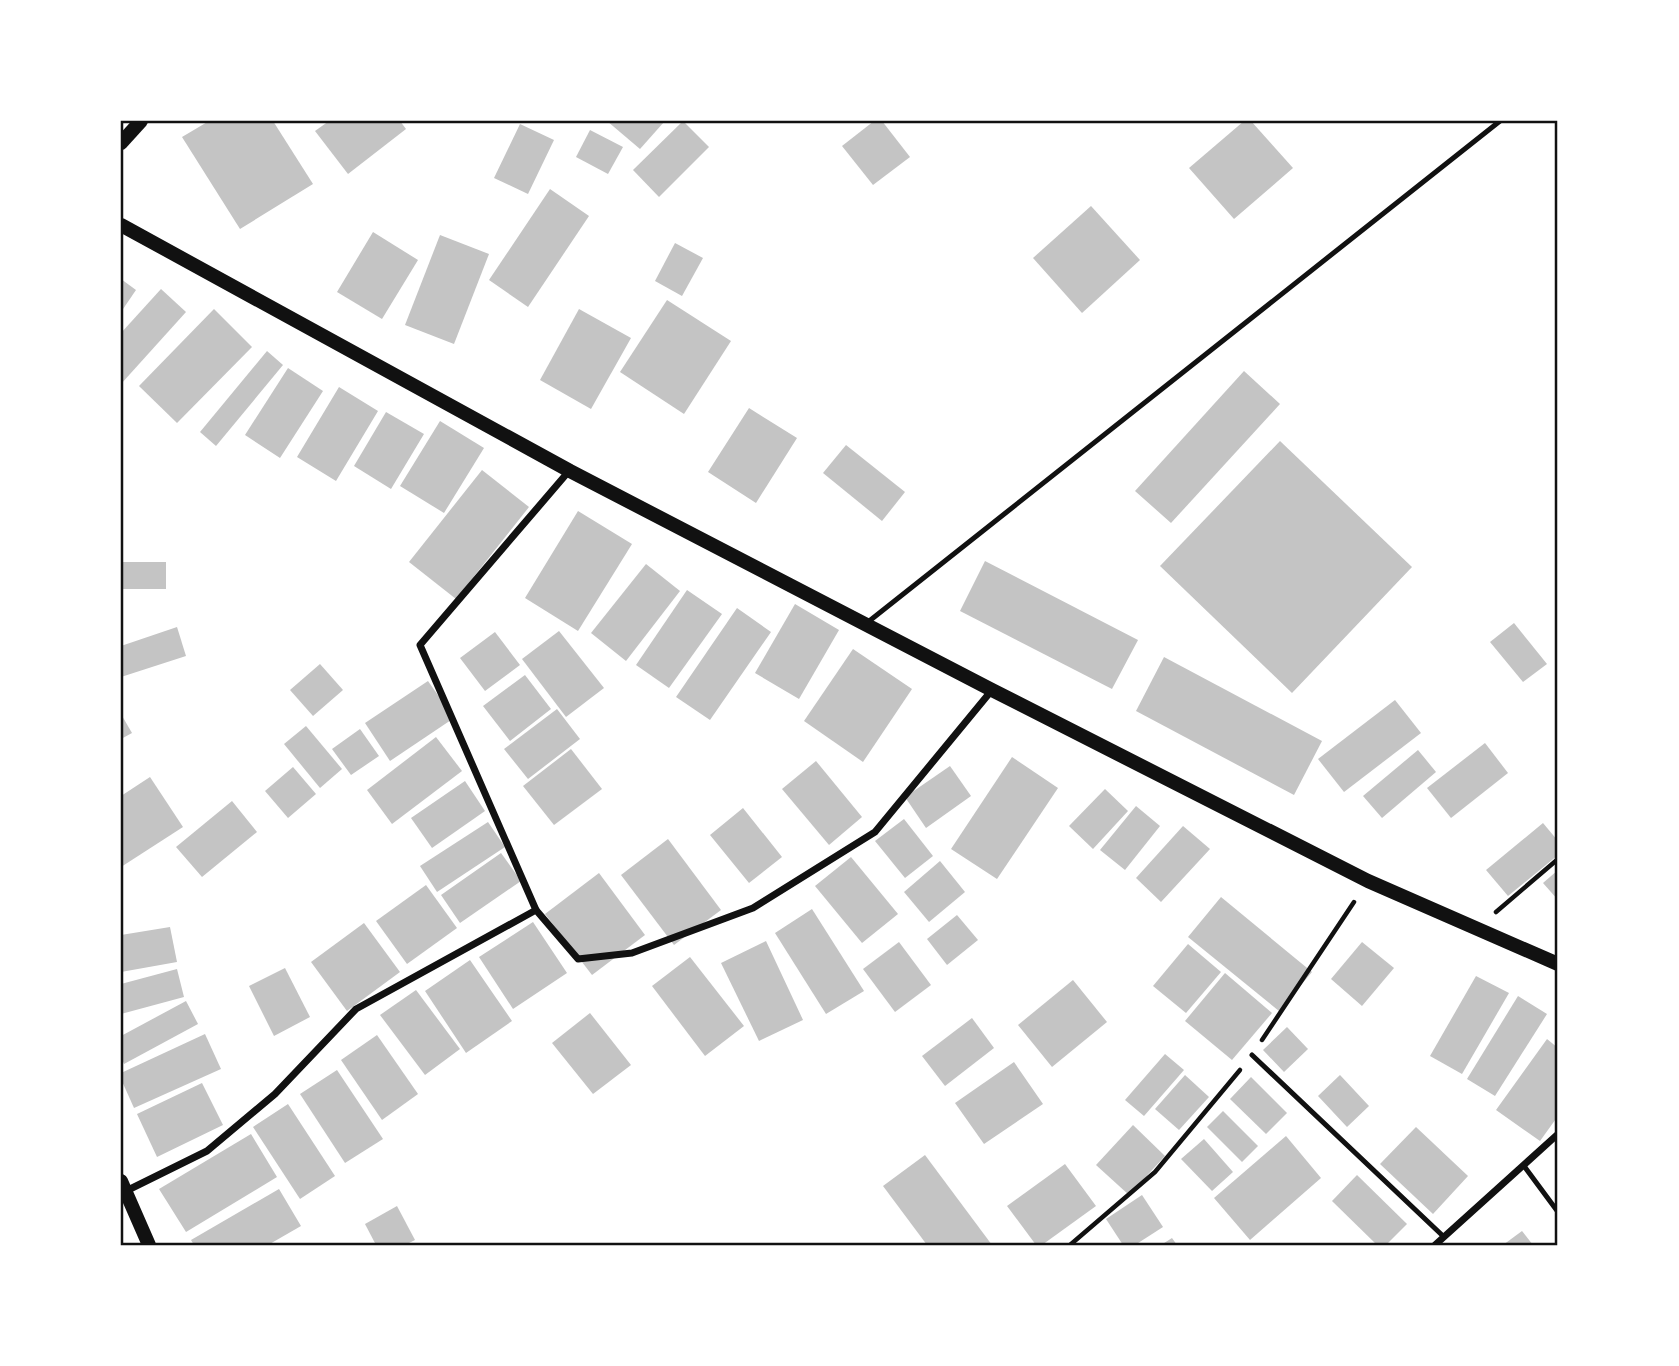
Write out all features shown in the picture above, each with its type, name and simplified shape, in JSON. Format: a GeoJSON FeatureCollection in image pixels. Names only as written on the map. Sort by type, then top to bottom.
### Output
{"type":"FeatureCollection","features":[{"type":"Feature","properties":{"kind":"main road"},"geometry":{"type":"LineString","coordinates":[[121,143],[141,121]]}},
{"type":"Feature","properties":{"kind":"main road"},"geometry":{"type":"LineString","coordinates":[[121,225],[570,471],[992,691],[1368,881],[1558,964]]}},
{"type":"Feature","properties":{"kind":"main road"},"geometry":{"type":"LineString","coordinates":[[123,1186],[149,1245]]}},
{"type":"Feature","properties":{"kind":"street"},"geometry":{"type":"LineString","coordinates":[[570,471],[420,645],[536,910],[579,959],[632,953],[753,908],[875,832],[992,691]]}},
{"type":"Feature","properties":{"kind":"street"},"geometry":{"type":"LineString","coordinates":[[123,1186],[207,1151],[275,1094],[356,1009],[536,910]]}},
{"type":"Feature","properties":{"kind":"street"},"geometry":{"type":"LineString","coordinates":[[1435,1245],[1558,1134]]}},
{"type":"Feature","properties":{"kind":"lane"},"geometry":{"type":"LineString","coordinates":[[865,624],[1500,121]]}},
{"type":"Feature","properties":{"kind":"lane"},"geometry":{"type":"LineString","coordinates":[[1252,1055],[1443,1236]]}},
{"type":"Feature","properties":{"kind":"lane"},"geometry":{"type":"LineString","coordinates":[[1524,1166],[1558,1212]]}},
{"type":"Feature","properties":{"kind":"path"},"geometry":{"type":"LineString","coordinates":[[1476,929],[1558,859]]}},
{"type":"Feature","properties":{"kind":"path"},"geometry":{"type":"LineString","coordinates":[[1070,1245],[1155,1172],[1252,1055],[1368,881]]}},
{"type":"Feature","properties":{"kind":"building"},"geometry":{"type":"Polygon","coordinates":[[[209,121],[273,121],[313,184],[240,229],[182,137],[209,121]]]}},
{"type":"Feature","properties":{"kind":"building"},"geometry":{"type":"Polygon","coordinates":[[[329,121],[400,121],[406,129],[348,174],[315,131],[329,121]]]}},
{"type":"Feature","properties":{"kind":"building"},"geometry":{"type":"Polygon","coordinates":[[[607,121],[662,121],[664,122],[640,149],[607,121]]]}},
{"type":"Feature","properties":{"kind":"building"},"geometry":{"type":"Polygon","coordinates":[[[683,121],[709,147],[659,197],[633,170],[683,121]]]}},
{"type":"Feature","properties":{"kind":"building"},"geometry":{"type":"Polygon","coordinates":[[[874,121],[882,121],[910,157],[873,185],[842,146],[874,121]]]}},
{"type":"Feature","properties":{"kind":"building"},"geometry":{"type":"Polygon","coordinates":[[[1244,121],[1251,121],[1293,168],[1234,219],[1189,168],[1244,121]]]}},
{"type":"Feature","properties":{"kind":"building"},"geometry":{"type":"Polygon","coordinates":[[[520,124],[554,140],[528,194],[494,178],[520,124]]]}},
{"type":"Feature","properties":{"kind":"building"},"geometry":{"type":"Polygon","coordinates":[[[590,130],[623,147],[608,174],[576,157],[590,130]]]}},
{"type":"Feature","properties":{"kind":"building"},"geometry":{"type":"Polygon","coordinates":[[[550,189],[589,216],[528,307],[489,280],[550,189]]]}},
{"type":"Feature","properties":{"kind":"building"},"geometry":{"type":"Polygon","coordinates":[[[1091,206],[1140,260],[1082,313],[1033,258],[1091,206]]]}},
{"type":"Feature","properties":{"kind":"building"},"geometry":{"type":"Polygon","coordinates":[[[373,232],[418,260],[382,319],[337,292],[373,232]]]}},
{"type":"Feature","properties":{"kind":"building"},"geometry":{"type":"Polygon","coordinates":[[[440,235],[489,254],[454,344],[405,325],[440,235]]]}},
{"type":"Feature","properties":{"kind":"building"},"geometry":{"type":"Polygon","coordinates":[[[675,243],[703,258],[682,296],[655,281],[675,243]]]}},
{"type":"Feature","properties":{"kind":"building"},"geometry":{"type":"Polygon","coordinates":[[[121,279],[136,290],[121,312],[121,279]]]}},
{"type":"Feature","properties":{"kind":"building"},"geometry":{"type":"Polygon","coordinates":[[[161,289],[186,312],[121,384],[121,333],[161,289]]]}},
{"type":"Feature","properties":{"kind":"building"},"geometry":{"type":"Polygon","coordinates":[[[667,300],[731,341],[684,414],[620,372],[667,300]]]}},
{"type":"Feature","properties":{"kind":"building"},"geometry":{"type":"Polygon","coordinates":[[[214,309],[252,347],[177,423],[139,386],[214,309]]]}},
{"type":"Feature","properties":{"kind":"building"},"geometry":{"type":"Polygon","coordinates":[[[579,309],[631,338],[591,409],[540,380],[579,309]]]}},
{"type":"Feature","properties":{"kind":"building"},"geometry":{"type":"Polygon","coordinates":[[[267,351],[283,365],[216,446],[200,432],[267,351]]]}},
{"type":"Feature","properties":{"kind":"building"},"geometry":{"type":"Polygon","coordinates":[[[288,368],[323,391],[280,458],[245,435],[288,368]]]}},
{"type":"Feature","properties":{"kind":"building"},"geometry":{"type":"Polygon","coordinates":[[[1244,371],[1280,404],[1171,523],[1135,491],[1244,371]]]}},
{"type":"Feature","properties":{"kind":"building"},"geometry":{"type":"Polygon","coordinates":[[[339,387],[378,411],[336,481],[297,457],[339,387]]]}},
{"type":"Feature","properties":{"kind":"building"},"geometry":{"type":"Polygon","coordinates":[[[749,408],[797,438],[756,503],[708,472],[749,408]]]}},
{"type":"Feature","properties":{"kind":"building"},"geometry":{"type":"Polygon","coordinates":[[[386,412],[424,434],[391,489],[354,466],[386,412]]]}},
{"type":"Feature","properties":{"kind":"building"},"geometry":{"type":"Polygon","coordinates":[[[440,421],[484,448],[444,513],[400,486],[440,421]]]}},
{"type":"Feature","properties":{"kind":"building"},"geometry":{"type":"Polygon","coordinates":[[[1280,441],[1412,567],[1292,693],[1160,566],[1280,441]]]}},
{"type":"Feature","properties":{"kind":"building"},"geometry":{"type":"Polygon","coordinates":[[[846,445],[905,492],[882,521],[823,473],[846,445]]]}},
{"type":"Feature","properties":{"kind":"building"},"geometry":{"type":"Polygon","coordinates":[[[482,470],[529,507],[456,599],[409,562],[482,470]]]}},
{"type":"Feature","properties":{"kind":"building"},"geometry":{"type":"Polygon","coordinates":[[[578,511],[632,544],[578,631],[525,598],[578,511]]]}},
{"type":"Feature","properties":{"kind":"building"},"geometry":{"type":"Polygon","coordinates":[[[985,561],[1138,640],[1112,689],[960,611],[985,561]]]}},
{"type":"Feature","properties":{"kind":"building"},"geometry":{"type":"Polygon","coordinates":[[[121,562],[166,562],[166,589],[121,589],[121,562]]]}},
{"type":"Feature","properties":{"kind":"building"},"geometry":{"type":"Polygon","coordinates":[[[646,564],[680,591],[626,661],[591,633],[646,564]]]}},
{"type":"Feature","properties":{"kind":"building"},"geometry":{"type":"Polygon","coordinates":[[[687,590],[722,614],[669,688],[636,665],[687,590]]]}},
{"type":"Feature","properties":{"kind":"building"},"geometry":{"type":"Polygon","coordinates":[[[795,604],[839,630],[799,699],[755,673],[795,604]]]}},
{"type":"Feature","properties":{"kind":"building"},"geometry":{"type":"Polygon","coordinates":[[[737,608],[771,632],[710,720],[676,697],[737,608]]]}},
{"type":"Feature","properties":{"kind":"building"},"geometry":{"type":"Polygon","coordinates":[[[1514,623],[1547,664],[1523,682],[1490,642],[1514,623]]]}},
{"type":"Feature","properties":{"kind":"building"},"geometry":{"type":"Polygon","coordinates":[[[177,627],[186,656],[121,677],[121,646],[177,627]]]}},
{"type":"Feature","properties":{"kind":"building"},"geometry":{"type":"Polygon","coordinates":[[[559,631],[604,688],[566,717],[522,659],[559,631]]]}},
{"type":"Feature","properties":{"kind":"building"},"geometry":{"type":"Polygon","coordinates":[[[495,632],[520,665],[485,691],[460,658],[495,632]]]}},
{"type":"Feature","properties":{"kind":"building"},"geometry":{"type":"Polygon","coordinates":[[[853,649],[912,689],[863,762],[804,721],[853,649]]]}},
{"type":"Feature","properties":{"kind":"building"},"geometry":{"type":"Polygon","coordinates":[[[1164,657],[1322,741],[1294,795],[1136,711],[1164,657]]]}},
{"type":"Feature","properties":{"kind":"building"},"geometry":{"type":"Polygon","coordinates":[[[320,664],[343,690],[313,716],[290,690],[320,664]]]}},
{"type":"Feature","properties":{"kind":"building"},"geometry":{"type":"Polygon","coordinates":[[[525,675],[551,709],[510,741],[483,706],[525,675]]]}},
{"type":"Feature","properties":{"kind":"building"},"geometry":{"type":"Polygon","coordinates":[[[428,681],[454,718],[390,761],[365,723],[428,681]]]}},
{"type":"Feature","properties":{"kind":"building"},"geometry":{"type":"Polygon","coordinates":[[[1395,700],[1421,733],[1344,792],[1318,759],[1395,700]]]}},
{"type":"Feature","properties":{"kind":"building"},"geometry":{"type":"Polygon","coordinates":[[[557,709],[580,739],[528,779],[504,749],[557,709]]]}},
{"type":"Feature","properties":{"kind":"building"},"geometry":{"type":"Polygon","coordinates":[[[121,714],[132,733],[121,739],[121,714]]]}},
{"type":"Feature","properties":{"kind":"building"},"geometry":{"type":"Polygon","coordinates":[[[306,726],[342,769],[320,788],[284,744],[306,726]]]}},
{"type":"Feature","properties":{"kind":"building"},"geometry":{"type":"Polygon","coordinates":[[[360,729],[379,756],[351,775],[332,749],[360,729]]]}},
{"type":"Feature","properties":{"kind":"building"},"geometry":{"type":"Polygon","coordinates":[[[436,737],[462,771],[392,824],[367,790],[436,737]]]}},
{"type":"Feature","properties":{"kind":"building"},"geometry":{"type":"Polygon","coordinates":[[[1485,743],[1508,773],[1451,818],[1427,788],[1485,743]]]}},
{"type":"Feature","properties":{"kind":"building"},"geometry":{"type":"Polygon","coordinates":[[[571,749],[602,789],[554,825],[523,786],[571,749]]]}},
{"type":"Feature","properties":{"kind":"building"},"geometry":{"type":"Polygon","coordinates":[[[1418,750],[1436,772],[1382,818],[1363,796],[1418,750]]]}},
{"type":"Feature","properties":{"kind":"building"},"geometry":{"type":"Polygon","coordinates":[[[1012,757],[1058,788],[997,879],[951,849],[1012,757]]]}},
{"type":"Feature","properties":{"kind":"building"},"geometry":{"type":"Polygon","coordinates":[[[816,761],[862,817],[829,845],[782,789],[816,761]]]}},
{"type":"Feature","properties":{"kind":"building"},"geometry":{"type":"Polygon","coordinates":[[[950,766],[971,796],[926,828],[905,797],[950,766]]]}},
{"type":"Feature","properties":{"kind":"building"},"geometry":{"type":"Polygon","coordinates":[[[293,767],[316,794],[288,818],[265,791],[293,767]]]}},
{"type":"Feature","properties":{"kind":"building"},"geometry":{"type":"Polygon","coordinates":[[[150,777],[183,827],[121,867],[121,796],[150,777]]]}},
{"type":"Feature","properties":{"kind":"building"},"geometry":{"type":"Polygon","coordinates":[[[465,781],[485,811],[432,848],[411,818],[465,781]]]}},
{"type":"Feature","properties":{"kind":"building"},"geometry":{"type":"Polygon","coordinates":[[[1105,789],[1128,811],[1093,849],[1069,826],[1105,789]]]}},
{"type":"Feature","properties":{"kind":"building"},"geometry":{"type":"Polygon","coordinates":[[[232,801],[257,832],[202,877],[176,847],[232,801]]]}},
{"type":"Feature","properties":{"kind":"building"},"geometry":{"type":"Polygon","coordinates":[[[1136,806],[1160,826],[1125,870],[1100,850],[1136,806]]]}},
{"type":"Feature","properties":{"kind":"building"},"geometry":{"type":"Polygon","coordinates":[[[743,808],[782,857],[749,883],[710,835],[743,808]]]}},
{"type":"Feature","properties":{"kind":"building"},"geometry":{"type":"Polygon","coordinates":[[[904,819],[933,856],[905,878],[875,841],[904,819]]]}},
{"type":"Feature","properties":{"kind":"building"},"geometry":{"type":"Polygon","coordinates":[[[488,822],[505,847],[437,892],[420,866],[488,822]]]}},
{"type":"Feature","properties":{"kind":"building"},"geometry":{"type":"Polygon","coordinates":[[[1543,823],[1558,841],[1558,855],[1508,896],[1486,870],[1543,823]]]}},
{"type":"Feature","properties":{"kind":"building"},"geometry":{"type":"Polygon","coordinates":[[[1183,826],[1210,849],[1161,902],[1136,878],[1183,826]]]}},
{"type":"Feature","properties":{"kind":"building"},"geometry":{"type":"Polygon","coordinates":[[[668,839],[721,910],[674,945],[621,875],[668,839]]]}},
{"type":"Feature","properties":{"kind":"building"},"geometry":{"type":"Polygon","coordinates":[[[501,853],[521,881],[460,923],[441,895],[501,853]]]}},
{"type":"Feature","properties":{"kind":"building"},"geometry":{"type":"Polygon","coordinates":[[[851,857],[898,914],[862,943],[815,886],[851,857]]]}},
{"type":"Feature","properties":{"kind":"building"},"geometry":{"type":"Polygon","coordinates":[[[940,861],[965,892],[929,922],[904,892],[940,861]]]}},
{"type":"Feature","properties":{"kind":"building"},"geometry":{"type":"Polygon","coordinates":[[[1558,870],[1558,900],[1543,883],[1558,870]]]}},
{"type":"Feature","properties":{"kind":"building"},"geometry":{"type":"Polygon","coordinates":[[[599,873],[645,935],[592,975],[545,914],[599,873]]]}},
{"type":"Feature","properties":{"kind":"building"},"geometry":{"type":"Polygon","coordinates":[[[426,885],[457,928],[407,964],[376,921],[426,885]]]}},
{"type":"Feature","properties":{"kind":"building"},"geometry":{"type":"Polygon","coordinates":[[[1221,897],[1312,972],[1279,1011],[1188,937],[1221,897]]]}},
{"type":"Feature","properties":{"kind":"building"},"geometry":{"type":"Polygon","coordinates":[[[812,909],[864,991],[826,1014],[775,933],[812,909]]]}},
{"type":"Feature","properties":{"kind":"building"},"geometry":{"type":"Polygon","coordinates":[[[957,915],[978,940],[947,965],[927,939],[957,915]]]}},
{"type":"Feature","properties":{"kind":"building"},"geometry":{"type":"Polygon","coordinates":[[[533,922],[567,973],[513,1009],[479,957],[533,922]]]}},
{"type":"Feature","properties":{"kind":"building"},"geometry":{"type":"Polygon","coordinates":[[[364,923],[400,972],[347,1011],[311,962],[364,923]]]}},
{"type":"Feature","properties":{"kind":"building"},"geometry":{"type":"Polygon","coordinates":[[[170,927],[177,962],[121,972],[121,935],[170,927]]]}},
{"type":"Feature","properties":{"kind":"building"},"geometry":{"type":"Polygon","coordinates":[[[766,941],[803,1020],[759,1041],[721,963],[766,941]]]}},
{"type":"Feature","properties":{"kind":"building"},"geometry":{"type":"Polygon","coordinates":[[[899,942],[931,985],[895,1012],[863,969],[899,942]]]}},
{"type":"Feature","properties":{"kind":"building"},"geometry":{"type":"Polygon","coordinates":[[[1362,942],[1394,968],[1362,1006],[1331,979],[1362,942]]]}},
{"type":"Feature","properties":{"kind":"building"},"geometry":{"type":"Polygon","coordinates":[[[1188,944],[1221,972],[1186,1013],[1153,986],[1188,944]]]}},
{"type":"Feature","properties":{"kind":"building"},"geometry":{"type":"Polygon","coordinates":[[[690,957],[744,1026],[705,1056],[652,986],[690,957]]]}},
{"type":"Feature","properties":{"kind":"building"},"geometry":{"type":"Polygon","coordinates":[[[470,960],[512,1021],[466,1053],[425,991],[470,960]]]}},
{"type":"Feature","properties":{"kind":"building"},"geometry":{"type":"Polygon","coordinates":[[[285,968],[310,1017],[274,1036],[249,986],[285,968]]]}},
{"type":"Feature","properties":{"kind":"building"},"geometry":{"type":"Polygon","coordinates":[[[177,969],[184,997],[121,1014],[121,984],[177,969]]]}},
{"type":"Feature","properties":{"kind":"building"},"geometry":{"type":"Polygon","coordinates":[[[1225,973],[1272,1013],[1232,1060],[1185,1021],[1225,973]]]}},
{"type":"Feature","properties":{"kind":"building"},"geometry":{"type":"Polygon","coordinates":[[[1476,976],[1509,993],[1462,1074],[1430,1056],[1476,976]]]}},
{"type":"Feature","properties":{"kind":"building"},"geometry":{"type":"Polygon","coordinates":[[[1073,980],[1107,1022],[1052,1067],[1018,1025],[1073,980]]]}},
{"type":"Feature","properties":{"kind":"building"},"geometry":{"type":"Polygon","coordinates":[[[416,990],[460,1049],[425,1075],[380,1015],[416,990]]]}},
{"type":"Feature","properties":{"kind":"building"},"geometry":{"type":"Polygon","coordinates":[[[1518,996],[1547,1014],[1495,1096],[1467,1079],[1518,996]]]}},
{"type":"Feature","properties":{"kind":"building"},"geometry":{"type":"Polygon","coordinates":[[[186,1001],[198,1024],[124,1064],[121,1057],[121,1036],[186,1001]]]}},
{"type":"Feature","properties":{"kind":"building"},"geometry":{"type":"Polygon","coordinates":[[[590,1013],[631,1065],[593,1094],[552,1043],[590,1013]]]}},
{"type":"Feature","properties":{"kind":"building"},"geometry":{"type":"Polygon","coordinates":[[[972,1018],[994,1048],[945,1086],[922,1056],[972,1018]]]}},
{"type":"Feature","properties":{"kind":"building"},"geometry":{"type":"Polygon","coordinates":[[[1287,1027],[1308,1049],[1284,1072],[1263,1050],[1287,1027]]]}},
{"type":"Feature","properties":{"kind":"building"},"geometry":{"type":"Polygon","coordinates":[[[205,1034],[221,1069],[134,1108],[121,1073],[205,1034]]]}},
{"type":"Feature","properties":{"kind":"building"},"geometry":{"type":"Polygon","coordinates":[[[377,1035],[418,1094],[382,1120],[341,1060],[377,1035]]]}},
{"type":"Feature","properties":{"kind":"building"},"geometry":{"type":"Polygon","coordinates":[[[1547,1039],[1558,1048],[1558,1116],[1540,1141],[1496,1110],[1547,1039]]]}},
{"type":"Feature","properties":{"kind":"building"},"geometry":{"type":"Polygon","coordinates":[[[1165,1054],[1184,1070],[1144,1116],[1125,1100],[1165,1054]]]}},
{"type":"Feature","properties":{"kind":"building"},"geometry":{"type":"Polygon","coordinates":[[[1014,1062],[1043,1104],[984,1144],[955,1103],[1014,1062]]]}},
{"type":"Feature","properties":{"kind":"building"},"geometry":{"type":"Polygon","coordinates":[[[337,1070],[383,1139],[345,1163],[300,1094],[337,1070]]]}},
{"type":"Feature","properties":{"kind":"building"},"geometry":{"type":"Polygon","coordinates":[[[1185,1075],[1209,1097],[1179,1130],[1155,1109],[1185,1075]]]}},
{"type":"Feature","properties":{"kind":"building"},"geometry":{"type":"Polygon","coordinates":[[[1340,1075],[1369,1106],[1347,1127],[1318,1096],[1340,1075]]]}},
{"type":"Feature","properties":{"kind":"building"},"geometry":{"type":"Polygon","coordinates":[[[1251,1077],[1287,1113],[1266,1134],[1230,1099],[1251,1077]]]}},
{"type":"Feature","properties":{"kind":"building"},"geometry":{"type":"Polygon","coordinates":[[[202,1083],[223,1125],[157,1157],[137,1114],[202,1083]]]}},
{"type":"Feature","properties":{"kind":"building"},"geometry":{"type":"Polygon","coordinates":[[[288,1104],[335,1176],[300,1199],[253,1127],[288,1104]]]}},
{"type":"Feature","properties":{"kind":"building"},"geometry":{"type":"Polygon","coordinates":[[[1223,1111],[1258,1146],[1242,1162],[1207,1127],[1223,1111]]]}},
{"type":"Feature","properties":{"kind":"building"},"geometry":{"type":"Polygon","coordinates":[[[1133,1125],[1165,1156],[1129,1195],[1096,1165],[1133,1125]]]}},
{"type":"Feature","properties":{"kind":"building"},"geometry":{"type":"Polygon","coordinates":[[[1416,1127],[1468,1176],[1433,1214],[1380,1164],[1416,1127]]]}},
{"type":"Feature","properties":{"kind":"building"},"geometry":{"type":"Polygon","coordinates":[[[251,1134],[277,1177],[186,1232],[159,1189],[251,1134]]]}},
{"type":"Feature","properties":{"kind":"building"},"geometry":{"type":"Polygon","coordinates":[[[1286,1136],[1321,1178],[1250,1240],[1214,1198],[1286,1136]]]}},
{"type":"Feature","properties":{"kind":"building"},"geometry":{"type":"Polygon","coordinates":[[[1204,1139],[1233,1172],[1212,1191],[1181,1159],[1204,1139]]]}},
{"type":"Feature","properties":{"kind":"building"},"geometry":{"type":"Polygon","coordinates":[[[925,1155],[992,1245],[927,1245],[883,1186],[925,1155]]]}},
{"type":"Feature","properties":{"kind":"building"},"geometry":{"type":"Polygon","coordinates":[[[1065,1164],[1096,1206],[1042,1245],[1036,1245],[1007,1206],[1065,1164]]]}},
{"type":"Feature","properties":{"kind":"building"},"geometry":{"type":"Polygon","coordinates":[[[1357,1175],[1407,1224],[1386,1245],[1377,1245],[1332,1201],[1357,1175]]]}},
{"type":"Feature","properties":{"kind":"building"},"geometry":{"type":"Polygon","coordinates":[[[279,1189],[301,1226],[268,1245],[194,1245],[191,1240],[279,1189]]]}},
{"type":"Feature","properties":{"kind":"building"},"geometry":{"type":"Polygon","coordinates":[[[1142,1195],[1163,1227],[1135,1245],[1123,1245],[1106,1219],[1142,1195]]]}},
{"type":"Feature","properties":{"kind":"building"},"geometry":{"type":"Polygon","coordinates":[[[397,1206],[415,1240],[405,1245],[376,1245],[365,1224],[397,1206]]]}},
{"type":"Feature","properties":{"kind":"building"},"geometry":{"type":"Polygon","coordinates":[[[1522,1231],[1533,1245],[1503,1245],[1522,1231]]]}},
{"type":"Feature","properties":{"kind":"building"},"geometry":{"type":"Polygon","coordinates":[[[1172,1238],[1177,1245],[1161,1245],[1172,1238]]]}}]}
